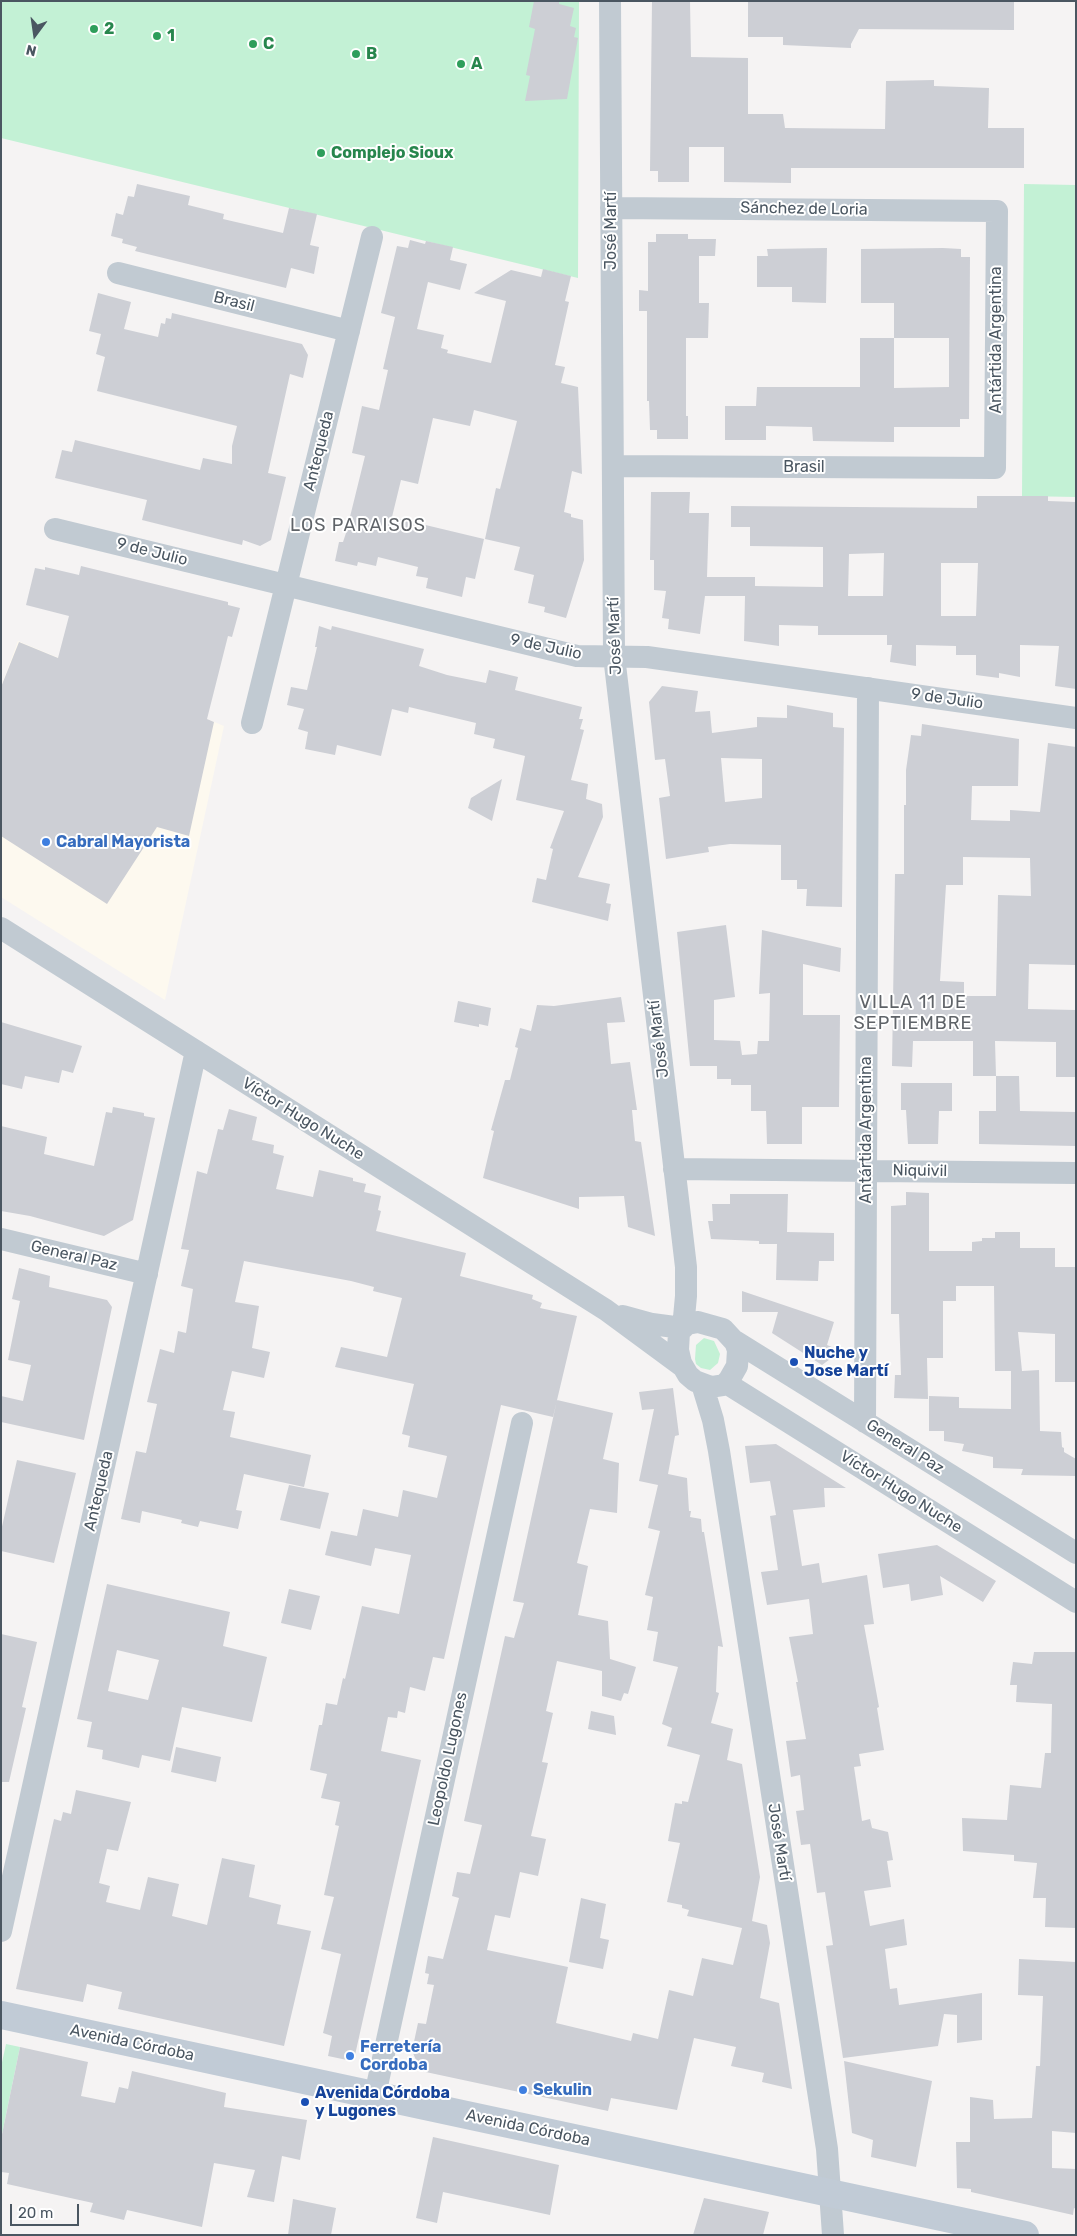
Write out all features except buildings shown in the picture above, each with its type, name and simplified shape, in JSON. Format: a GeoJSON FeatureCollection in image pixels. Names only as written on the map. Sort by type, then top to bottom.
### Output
{"type":"FeatureCollection","features":[{"type":"Feature","properties":{"kind":"main road","name":"Avenida Córdoba"},"geometry":{"type":"LineString","coordinates":[[1,2015],[1025,2235]]}},
{"type":"Feature","properties":{"kind":"street","name":"José Martí"},"geometry":{"type":"LineString","coordinates":[[610,1],[614,656],[686,1267],[686,1296],[682,1328]]}},
{"type":"Feature","properties":{"kind":"street","name":"Sánchez de Loria"},"geometry":{"type":"LineString","coordinates":[[611,208],[997,211]]}},
{"type":"Feature","properties":{"kind":"street","name":"Antártida Argentina"},"geometry":{"type":"LineString","coordinates":[[996,468],[997,211]]}},
{"type":"Feature","properties":{"kind":"street","name":"Antequeda"},"geometry":{"type":"LineString","coordinates":[[252,722],[372,237]]}},
{"type":"Feature","properties":{"kind":"street","name":"Brasil"},"geometry":{"type":"LineString","coordinates":[[118,273],[349,331]]}},
{"type":"Feature","properties":{"kind":"street","name":"Brasil"},"geometry":{"type":"LineString","coordinates":[[613,466],[996,468]]}},
{"type":"Feature","properties":{"kind":"street","name":"9 de Julio"},"geometry":{"type":"LineString","coordinates":[[55,529],[577,656],[647,657],[1076,718]]}},
{"type":"Feature","properties":{"kind":"street","name":"Antártida Argentina"},"geometry":{"type":"LineString","coordinates":[[865,1422],[868,688]]}},
{"type":"Feature","properties":{"kind":"street","name":"Víctor Hugo Nuche"},"geometry":{"type":"LineString","coordinates":[[1,928],[606,1310],[682,1366]]}},
{"type":"Feature","properties":{"kind":"street","name":"Antequeda"},"geometry":{"type":"LineString","coordinates":[[1,1931],[196,1051]]}},
{"type":"Feature","properties":{"kind":"street","name":"Niquivil"},"geometry":{"type":"LineString","coordinates":[[674,1169],[1076,1173]]}},
{"type":"Feature","properties":{"kind":"street","name":"General Paz"},"geometry":{"type":"LineString","coordinates":[[1,1239],[147,1274]]}},
{"type":"Feature","properties":{"kind":"street","name":"José Martí"},"geometry":{"type":"LineString","coordinates":[[686,1267],[692,1290],[707,1323]]}},
{"type":"Feature","properties":{"kind":"street","name":"Víctor Hugo Nuche"},"geometry":{"type":"LineString","coordinates":[[606,1310],[652,1324],[682,1328]]}},
{"type":"Feature","properties":{"kind":"street"},"geometry":{"type":"LineString","coordinates":[[693,1322],[707,1323],[723,1329],[735,1341],[738,1350],[737,1366],[726,1383],[718,1387],[702,1384],[688,1375],[682,1366],[678,1344],[682,1328],[693,1322]]}},
{"type":"Feature","properties":{"kind":"street","name":"General Paz"},"geometry":{"type":"LineString","coordinates":[[735,1341],[1076,1553]]}},
{"type":"Feature","properties":{"kind":"street","name":"José Martí"},"geometry":{"type":"LineString","coordinates":[[719,1450],[720,1418],[726,1383]]}},
{"type":"Feature","properties":{"kind":"street","name":"Víctor Hugo Nuche"},"geometry":{"type":"LineString","coordinates":[[726,1383],[1076,1602]]}},
{"type":"Feature","properties":{"kind":"street","name":"José Martí"},"geometry":{"type":"LineString","coordinates":[[702,1384],[713,1420],[719,1450],[827,2149],[833,2235]]}},
{"type":"Feature","properties":{"kind":"street","name":"Leopoldo Lugones"},"geometry":{"type":"LineString","coordinates":[[374,2095],[522,1423]]}},
{"type":"Feature","properties":{"kind":"shaded area"},"geometry":{"type":"Polygon","coordinates":[[[18,641],[224,726],[165,1000],[1,897],[1,687],[18,641]]]}},
{"type":"Feature","properties":{"kind":"green space","name":"Complejo Sioux"},"geometry":{"type":"Polygon","coordinates":[[[1,1],[579,1],[578,278],[1,138],[1,1]]]}},
{"type":"Feature","properties":{"kind":"green space"},"geometry":{"type":"Polygon","coordinates":[[[1024,184],[1076,185],[1076,497],[1022,496],[1024,184]]]}},
{"type":"Feature","properties":{"kind":"green space"},"geometry":{"type":"Polygon","coordinates":[[[704,1338],[714,1341],[720,1354],[718,1363],[710,1370],[701,1368],[696,1364],[695,1359],[696,1345],[704,1338]]]}},
{"type":"Feature","properties":{"kind":"green space"},"geometry":{"type":"Polygon","coordinates":[[[6,2044],[20,2047],[1,2139],[1,2067],[6,2044]]]}},
{"type":"Feature","properties":{"kind":"place","name":"2"},"geometry":{"type":"Point","coordinates":[94,29]}},
{"type":"Feature","properties":{"kind":"place","name":"1"},"geometry":{"type":"Point","coordinates":[157,36]}},
{"type":"Feature","properties":{"kind":"place","name":"C"},"geometry":{"type":"Point","coordinates":[253,44]}},
{"type":"Feature","properties":{"kind":"place","name":"B"},"geometry":{"type":"Point","coordinates":[356,54]}},
{"type":"Feature","properties":{"kind":"place","name":"A"},"geometry":{"type":"Point","coordinates":[461,64]}},
{"type":"Feature","properties":{"kind":"place","name":"Complejo Sioux"},"geometry":{"type":"Point","coordinates":[321,153]}},
{"type":"Feature","properties":{"kind":"place","name":"Cabral Mayorista"},"geometry":{"type":"Point","coordinates":[46,842]}},
{"type":"Feature","properties":{"kind":"place","name":"Nuche y Jose Martí"},"geometry":{"type":"Point","coordinates":[794,1362]}},
{"type":"Feature","properties":{"kind":"place","name":"Ferretería Cordoba"},"geometry":{"type":"Point","coordinates":[350,2056]}},
{"type":"Feature","properties":{"kind":"place","name":"Sekulin"},"geometry":{"type":"Point","coordinates":[523,2090]}},
{"type":"Feature","properties":{"kind":"place","name":"Avenida Córdoba y Lugones"},"geometry":{"type":"Point","coordinates":[305,2102]}},
{"type":"Feature","properties":{"kind":"district","name":"LOS PARAISOS"},"geometry":{"type":"Point","coordinates":[358,526]}},
{"type":"Feature","properties":{"kind":"district","name":"VILLA 11 DE SEPTIEMBRE"},"geometry":{"type":"Point","coordinates":[913,1013]}}]}
